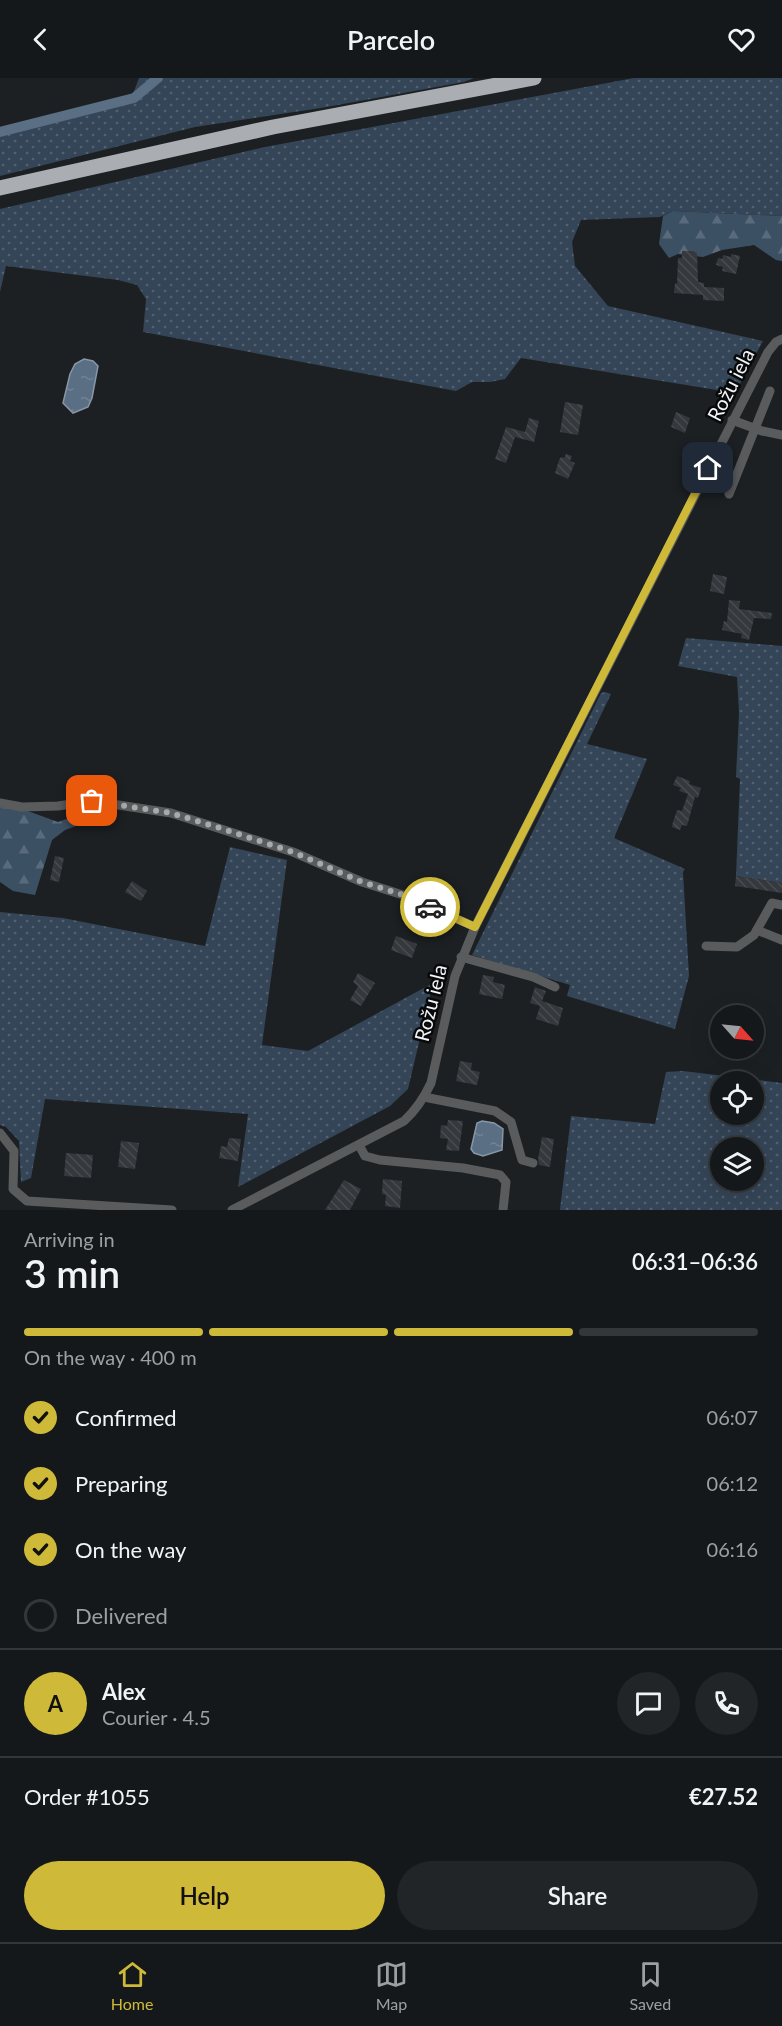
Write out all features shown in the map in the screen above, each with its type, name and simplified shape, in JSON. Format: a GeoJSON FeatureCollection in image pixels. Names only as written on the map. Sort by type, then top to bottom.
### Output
{"type":"FeatureCollection","features":[{"type":"Feature","properties":{"kind":"highway"},"geometry":{"type":"LineString","coordinates":[[0,188],[56,174],[494,81],[534,78]]}},
{"type":"Feature","properties":{"kind":"street","name":"Rožu iela"},"geometry":{"type":"LineString","coordinates":[[232,1210],[404,1121],[416,1110],[431,1083],[455,976],[475,927],[732,420],[768,352],[776,342],[782,339]]}},
{"type":"Feature","properties":{"kind":"street"},"geometry":{"type":"LineString","coordinates":[[729,494],[770,391]]}},
{"type":"Feature","properties":{"kind":"street"},"geometry":{"type":"LineString","coordinates":[[732,420],[782,435]]}},
{"type":"Feature","properties":{"kind":"street"},"geometry":{"type":"LineString","coordinates":[[0,803],[22,807],[92,801],[171,813],[293,852],[362,882],[406,896],[475,927]]}},
{"type":"Feature","properties":{"kind":"street"},"geometry":{"type":"LineString","coordinates":[[706,946],[737,947],[754,935],[772,903],[782,905]]}},
{"type":"Feature","properties":{"kind":"street"},"geometry":{"type":"LineString","coordinates":[[757,930],[782,940]]}},
{"type":"Feature","properties":{"kind":"street"},"geometry":{"type":"LineString","coordinates":[[461,957],[532,977],[555,987]]}},
{"type":"Feature","properties":{"kind":"street"},"geometry":{"type":"LineString","coordinates":[[424,1097],[495,1111],[512,1122],[522,1160],[533,1163]]}},
{"type":"Feature","properties":{"kind":"street"},"geometry":{"type":"LineString","coordinates":[[0,1133],[14,1151],[13,1189],[27,1201],[172,1210]]}},
{"type":"Feature","properties":{"kind":"street"},"geometry":{"type":"LineString","coordinates":[[359,1145],[365,1156],[380,1160],[463,1168],[500,1175],[506,1182],[502,1210]]}},
{"type":"Feature","properties":{"kind":"shaded area"},"geometry":{"type":"Polygon","coordinates":[[[139,78],[474,78],[464,82],[321,108],[195,127],[0,176],[0,128],[133,94],[139,78]]]}},
{"type":"Feature","properties":{"kind":"shaded area"},"geometry":{"type":"Polygon","coordinates":[[[634,78],[782,78],[782,216],[673,211],[660,217],[581,220],[572,242],[575,266],[608,306],[763,341],[735,393],[521,358],[505,379],[472,382],[456,391],[143,332],[146,299],[137,285],[118,280],[6,266],[0,292],[0,209],[265,147],[634,78]]]}},
{"type":"Feature","properties":{"kind":"shaded area"},"geometry":{"type":"Polygon","coordinates":[[[686,638],[782,646],[782,883],[736,876],[740,779],[736,777],[739,713],[737,677],[678,666],[686,638]]]}},
{"type":"Feature","properties":{"kind":"shaded area"},"geometry":{"type":"Polygon","coordinates":[[[601,693],[611,694],[587,744],[647,759],[614,838],[685,869],[683,872],[689,976],[675,1029],[567,996],[570,985],[472,955],[601,693]]]}},
{"type":"Feature","properties":{"kind":"shaded area"},"geometry":{"type":"Polygon","coordinates":[[[230,847],[287,860],[262,1045],[308,1051],[433,983],[408,1089],[390,1106],[238,1187],[248,1114],[45,1099],[31,1178],[21,1182],[19,1141],[6,1127],[0,1125],[0,912],[63,918],[205,946],[230,847]]]}},
{"type":"Feature","properties":{"kind":"shaded area"},"geometry":{"type":"Polygon","coordinates":[[[683,1071],[710,1074],[710,1125],[764,1125],[764,1081],[782,1083],[782,1210],[560,1210],[571,1116],[655,1124],[666,1072],[683,1071]]]}},
{"type":"Feature","properties":{"kind":"green space"},"geometry":{"type":"Polygon","coordinates":[[[673,211],[782,216],[782,261],[776,260],[754,245],[722,250],[703,257],[678,254],[669,258],[659,244],[663,216],[673,211]]]}},
{"type":"Feature","properties":{"kind":"green space"},"geometry":{"type":"Polygon","coordinates":[[[0,801],[58,822],[83,813],[87,822],[65,830],[52,840],[35,895],[13,891],[0,882],[0,801]]]}},
{"type":"Feature","properties":{"kind":"water"},"geometry":{"type":"Polygon","coordinates":[[[84,359],[93,361],[98,366],[92,398],[88,407],[73,413],[63,403],[70,374],[75,364],[84,359]]]}},
{"type":"Feature","properties":{"kind":"water"},"geometry":{"type":"Polygon","coordinates":[[[482,1121],[494,1123],[503,1129],[502,1150],[483,1156],[474,1153],[471,1149],[477,1123],[482,1121]]]}},
{"type":"Feature","properties":{"kind":"building"},"geometry":{"type":"Polygon","coordinates":[[[682,251],[697,251],[698,282],[704,283],[704,287],[724,288],[724,301],[703,300],[703,295],[674,293],[675,283],[677,284],[678,258],[682,258],[682,251]]]}},
{"type":"Feature","properties":{"kind":"building"},"geometry":{"type":"Polygon","coordinates":[[[731,254],[740,256],[736,274],[722,271],[723,267],[716,265],[718,258],[722,259],[723,255],[731,257],[731,254]]]}},
{"type":"Feature","properties":{"kind":"building"},"geometry":{"type":"Polygon","coordinates":[[[565,402],[583,405],[578,435],[560,432],[565,402]]]}},
{"type":"Feature","properties":{"kind":"building"},"geometry":{"type":"Polygon","coordinates":[[[676,412],[690,418],[685,433],[671,427],[676,412]]]}},
{"type":"Feature","properties":{"kind":"building"},"geometry":{"type":"Polygon","coordinates":[[[529,418],[539,421],[534,442],[515,437],[506,463],[495,459],[506,427],[525,432],[529,418]]]}},
{"type":"Feature","properties":{"kind":"building"},"geometry":{"type":"Polygon","coordinates":[[[566,454],[572,456],[570,461],[575,463],[568,479],[555,473],[559,460],[566,454]]]}},
{"type":"Feature","properties":{"kind":"building"},"geometry":{"type":"Polygon","coordinates":[[[713,574],[727,577],[724,594],[710,591],[713,574]]]}},
{"type":"Feature","properties":{"kind":"building"},"geometry":{"type":"Polygon","coordinates":[[[729,600],[740,601],[739,609],[772,613],[771,619],[754,618],[749,640],[741,638],[742,634],[722,630],[724,621],[727,622],[729,600]]]}},
{"type":"Feature","properties":{"kind":"building"},"geometry":{"type":"Polygon","coordinates":[[[677,776],[701,788],[698,798],[695,797],[687,826],[682,825],[680,830],[672,827],[673,822],[677,810],[682,811],[688,794],[679,791],[681,788],[673,785],[677,776]]]}},
{"type":"Feature","properties":{"kind":"building"},"geometry":{"type":"Polygon","coordinates":[[[55,856],[64,858],[59,882],[50,880],[55,856]]]}},
{"type":"Feature","properties":{"kind":"building"},"geometry":{"type":"Polygon","coordinates":[[[736,876],[782,883],[782,893],[735,886],[736,876]]]}},
{"type":"Feature","properties":{"kind":"building"},"geometry":{"type":"Polygon","coordinates":[[[132,881],[147,891],[141,901],[125,892],[132,881]]]}},
{"type":"Feature","properties":{"kind":"building"},"geometry":{"type":"Polygon","coordinates":[[[396,936],[417,944],[412,958],[391,950],[396,936]]]}},
{"type":"Feature","properties":{"kind":"building"},"geometry":{"type":"Polygon","coordinates":[[[358,973],[375,983],[361,1006],[350,1000],[358,986],[353,982],[358,973]]]}},
{"type":"Feature","properties":{"kind":"building"},"geometry":{"type":"Polygon","coordinates":[[[483,975],[494,977],[493,982],[505,985],[502,999],[479,994],[483,975]]]}},
{"type":"Feature","properties":{"kind":"building"},"geometry":{"type":"Polygon","coordinates":[[[535,987],[546,991],[542,1001],[563,1008],[558,1026],[536,1019],[540,1006],[530,1003],[535,987]]]}},
{"type":"Feature","properties":{"kind":"building"},"geometry":{"type":"Polygon","coordinates":[[[460,1061],[472,1063],[471,1070],[480,1072],[477,1085],[456,1081],[460,1061]]]}},
{"type":"Feature","properties":{"kind":"building"},"geometry":{"type":"Polygon","coordinates":[[[448,1120],[463,1121],[459,1151],[446,1150],[448,1139],[440,1138],[441,1125],[447,1126],[448,1120]]]}},
{"type":"Feature","properties":{"kind":"building"},"geometry":{"type":"Polygon","coordinates":[[[542,1137],[554,1139],[550,1167],[539,1165],[542,1137]]]}},
{"type":"Feature","properties":{"kind":"building"},"geometry":{"type":"Polygon","coordinates":[[[229,1138],[241,1139],[238,1161],[219,1158],[221,1146],[227,1147],[229,1138]]]}},
{"type":"Feature","properties":{"kind":"building"},"geometry":{"type":"Polygon","coordinates":[[[121,1141],[139,1143],[135,1169],[118,1167],[121,1141]]]}},
{"type":"Feature","properties":{"kind":"building"},"geometry":{"type":"Polygon","coordinates":[[[66,1153],[93,1155],[91,1178],[64,1176],[66,1153]]]}},
{"type":"Feature","properties":{"kind":"building"},"geometry":{"type":"Polygon","coordinates":[[[383,1179],[402,1181],[400,1208],[385,1206],[386,1195],[382,1194],[383,1179]]]}},
{"type":"Feature","properties":{"kind":"building"},"geometry":{"type":"Polygon","coordinates":[[[344,1180],[361,1189],[350,1210],[325,1210],[344,1180]]]}},
{"type":"Feature","properties":{"kind":"waterway"},"geometry":{"type":"LineString","coordinates":[[0,132],[134,98],[158,78]]}},
{"type":"Feature","properties":{"kind":"way so far"},"geometry":{"type":"LineString","coordinates":[[92,801],[171,813],[220,828],[293,852],[362,882],[406,896],[430,907]]}},
{"type":"Feature","properties":{"kind":"route"},"geometry":{"type":"LineString","coordinates":[[430,907],[475,927],[708,468]]}}]}
